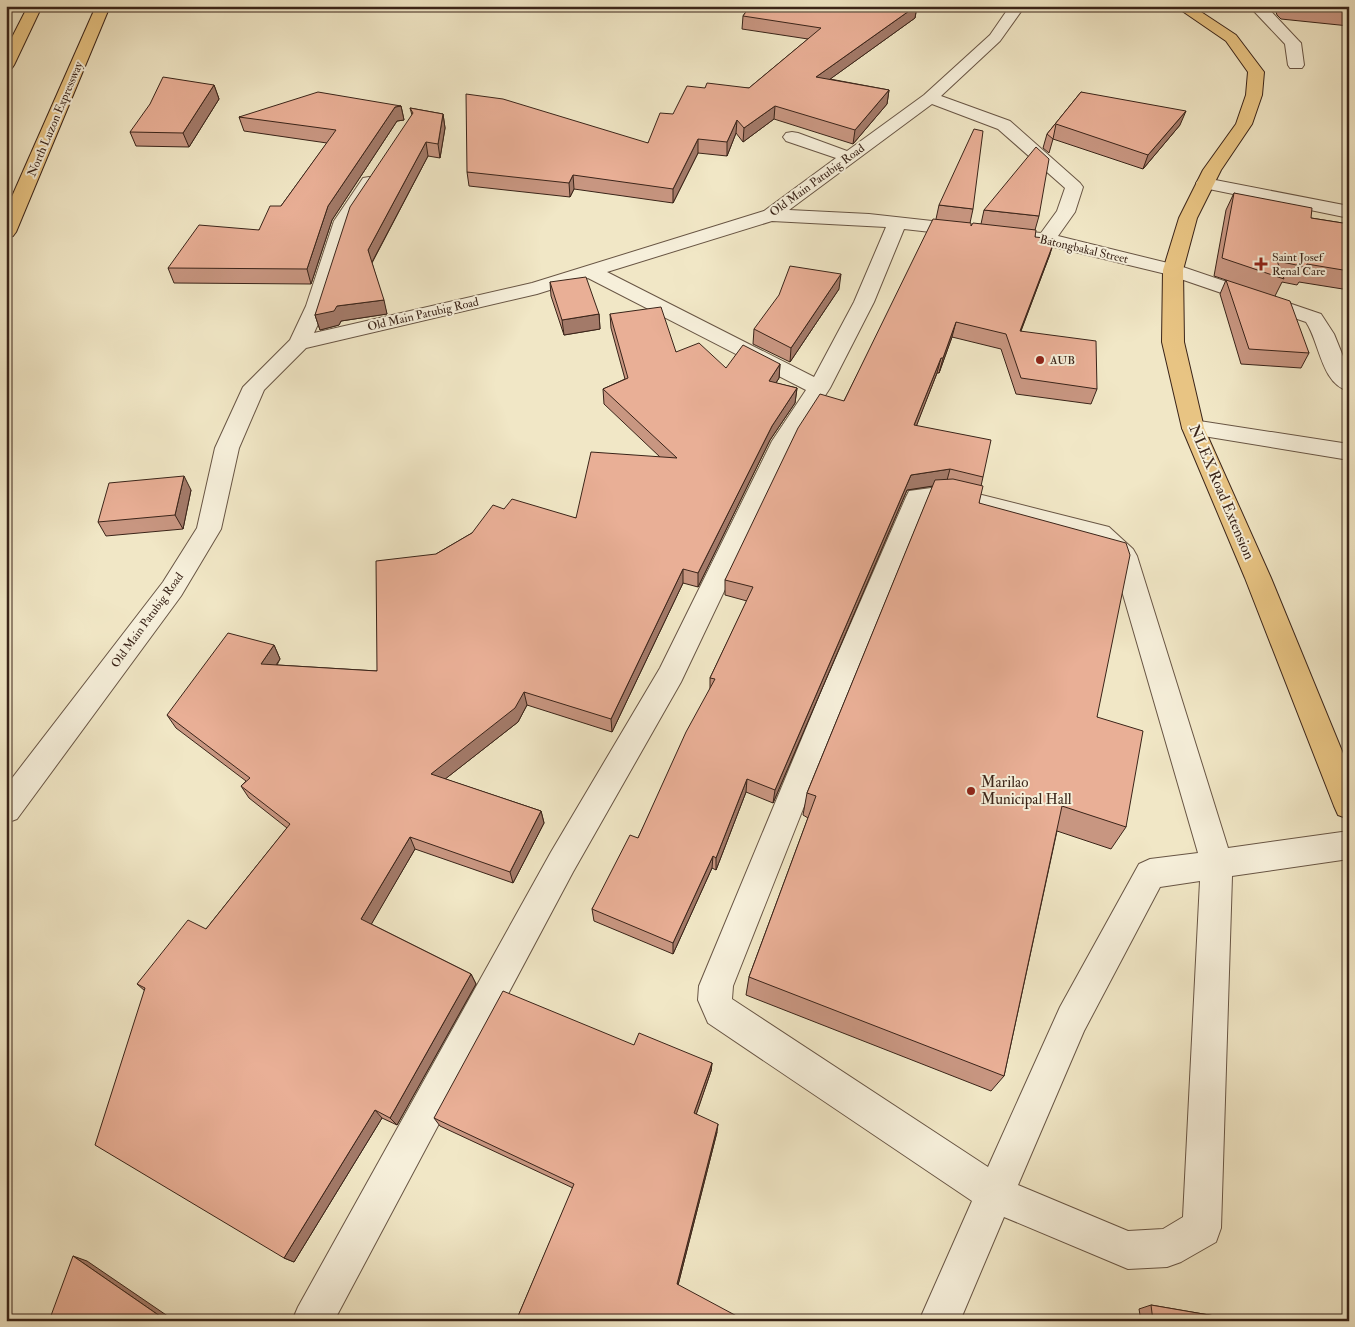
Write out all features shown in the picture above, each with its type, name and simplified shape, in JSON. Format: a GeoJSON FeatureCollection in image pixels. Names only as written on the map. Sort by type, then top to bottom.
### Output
{"type":"FeatureCollection","features":[{"type":"Feature","properties":{"kind":"main road"},"geometry":{"type":"LineString","coordinates":[[6,65],[35,6]]}},
{"type":"Feature","properties":{"kind":"main road","name":"North Luzon Expressway"},"geometry":{"type":"LineString","coordinates":[[6,232],[103,6]]}},
{"type":"Feature","properties":{"kind":"main road"},"geometry":{"type":"LineString","coordinates":[[96,24],[109,6]]}},
{"type":"Feature","properties":{"kind":"main road","name":"NLEX Road Extension"},"geometry":{"type":"LineString","coordinates":[[1182,6],[1231,38],[1256,72],[1254,95],[1244,124],[1212,170],[1188,218],[1173,270],[1173,342],[1192,428],[1258,578],[1349,806]]}},
{"type":"Feature","properties":{"kind":"street","name":"Old Main Patubig Road"},"geometry":{"type":"LineString","coordinates":[[6,810],[177,581],[209,528],[227,448],[254,387],[299,343],[537,288],[771,215],[930,98],[995,38],[1018,6]]}},
{"type":"Feature","properties":{"kind":"street"},"geometry":{"type":"LineString","coordinates":[[1256,6],[1266,13],[1275,26],[1293,42],[1296,65]]}},
{"type":"Feature","properties":{"kind":"street"},"geometry":{"type":"LineString","coordinates":[[930,98],[1004,125],[1074,187],[1066,212],[1046,238]]}},
{"type":"Feature","properties":{"kind":"street"},"geometry":{"type":"LineString","coordinates":[[792,137],[850,157]]}},
{"type":"Feature","properties":{"kind":"street"},"geometry":{"type":"LineString","coordinates":[[299,343],[316,306],[343,221],[379,165]]}},
{"type":"Feature","properties":{"kind":"street"},"geometry":{"type":"LineString","coordinates":[[1205,183],[1349,212]]}},
{"type":"Feature","properties":{"kind":"street","name":"Batongbakal Street"},"geometry":{"type":"LineString","coordinates":[[771,215],[898,223],[1046,238],[1173,270],[1314,318],[1323,329],[1330,356],[1349,384]]}},
{"type":"Feature","properties":{"kind":"street"},"geometry":{"type":"LineString","coordinates":[[312,1321],[562,862],[671,674],[784,441],[819,388],[864,302],[898,223]]}},
{"type":"Feature","properties":{"kind":"street"},"geometry":{"type":"LineString","coordinates":[[590,272],[819,388]]}},
{"type":"Feature","properties":{"kind":"street"},"geometry":{"type":"LineString","coordinates":[[1192,428],[1349,452]]}},
{"type":"Feature","properties":{"kind":"street"},"geometry":{"type":"LineString","coordinates":[[946,495],[1100,532],[1124,556],[1217,864],[1202,1228],[1167,1248],[1128,1250],[995,1194],[720,1011],[715,1000],[716,986],[836,690],[918,497],[946,495]]}},
{"type":"Feature","properties":{"kind":"street"},"geometry":{"type":"LineString","coordinates":[[939,1321],[1072,1019],[1150,874],[1349,844]]}},
{"type":"Feature","properties":{"kind":"building"},"geometry":{"type":"Polygon","coordinates":[[[750,6],[916,6],[816,77],[889,90],[855,130],[775,106],[744,128],[737,120],[727,142],[698,139],[673,189],[573,175],[569,183],[467,172],[466,94],[503,99],[648,143],[660,113],[673,114],[687,86],[705,88],[707,83],[749,88],[821,28],[743,16],[750,6]]]}},
{"type":"Feature","properties":{"kind":"building"},"geometry":{"type":"Polygon","coordinates":[[[163,77],[214,85],[183,133],[130,132],[150,104],[163,77]]]}},
{"type":"Feature","properties":{"kind":"building"},"geometry":{"type":"Polygon","coordinates":[[[318,92],[401,106],[395,107],[328,206],[307,269],[168,268],[199,225],[259,230],[270,206],[281,206],[336,130],[239,117],[318,92]]]}},
{"type":"Feature","properties":{"kind":"building"},"geometry":{"type":"Polygon","coordinates":[[[1081,92],[1186,111],[1148,155],[1056,124],[1053,139],[1047,134],[1081,92]]]}},
{"type":"Feature","properties":{"kind":"building"},"geometry":{"type":"Polygon","coordinates":[[[410,108],[443,114],[438,144],[426,142],[368,250],[384,300],[337,306],[334,311],[315,315],[350,207],[413,113],[410,108]]]}},
{"type":"Feature","properties":{"kind":"building"},"geometry":{"type":"Polygon","coordinates":[[[974,129],[983,131],[973,209],[939,205],[974,129]]]}},
{"type":"Feature","properties":{"kind":"building"},"geometry":{"type":"Polygon","coordinates":[[[1036,147],[1049,159],[1039,216],[984,210],[1036,147]]]}},
{"type":"Feature","properties":{"kind":"building"},"geometry":{"type":"Polygon","coordinates":[[[1234,193],[1312,208],[1311,218],[1349,224],[1349,271],[1307,264],[1306,267],[1277,261],[1284,279],[1222,258],[1234,193]]]}},
{"type":"Feature","properties":{"kind":"building"},"geometry":{"type":"Polygon","coordinates":[[[933,219],[971,223],[971,226],[973,223],[1036,230],[1035,237],[1055,239],[1020,331],[1096,341],[1097,389],[1021,378],[1006,334],[956,322],[943,358],[941,358],[914,425],[991,440],[983,477],[950,469],[911,475],[775,790],[747,779],[716,858],[713,856],[673,943],[592,909],[630,835],[638,838],[686,732],[715,679],[710,678],[753,587],[725,580],[798,428],[820,394],[844,401],[933,219]]]}},
{"type":"Feature","properties":{"kind":"building"},"geometry":{"type":"Polygon","coordinates":[[[790,266],[841,274],[791,348],[754,329],[779,295],[790,266]]]}},
{"type":"Feature","properties":{"kind":"building"},"geometry":{"type":"Polygon","coordinates":[[[586,277],[599,314],[562,320],[550,282],[586,277]]]}},
{"type":"Feature","properties":{"kind":"building"},"geometry":{"type":"Polygon","coordinates":[[[1226,280],[1290,301],[1309,353],[1249,349],[1226,280]]]}},
{"type":"Feature","properties":{"kind":"building"},"geometry":{"type":"Polygon","coordinates":[[[661,307],[676,352],[699,343],[726,368],[743,345],[780,364],[769,381],[797,388],[772,426],[698,573],[683,569],[611,719],[524,692],[515,708],[431,774],[541,811],[510,872],[410,837],[361,919],[471,974],[390,1118],[375,1110],[284,1258],[95,1145],[145,988],[137,984],[188,920],[206,929],[290,824],[241,786],[250,778],[167,715],[228,633],[274,645],[261,664],[377,671],[376,561],[436,554],[472,533],[493,505],[504,509],[512,499],[576,518],[591,452],[677,458],[603,389],[628,378],[610,314],[661,307]]]}},
{"type":"Feature","properties":{"kind":"building"},"geometry":{"type":"Polygon","coordinates":[[[184,476],[175,515],[98,522],[109,483],[184,476]]]}},
{"type":"Feature","properties":{"kind":"building","name":"Marilao Municipal Hall"},"geometry":{"type":"Polygon","coordinates":[[[953,479],[983,486],[979,503],[1126,543],[1130,555],[1097,717],[1143,731],[1126,827],[1062,806],[1004,1076],[749,977],[816,796],[807,793],[935,480],[953,479]]]}},
{"type":"Feature","properties":{"kind":"building"},"geometry":{"type":"Polygon","coordinates":[[[503,991],[634,1045],[639,1033],[712,1063],[694,1113],[718,1124],[677,1284],[746,1321],[516,1321],[574,1184],[434,1118],[503,991]]]}},
{"type":"Feature","properties":{"kind":"building"},"geometry":{"type":"Polygon","coordinates":[[[73,1256],[167,1321],[49,1321],[73,1256]]]}},
{"type":"Feature","properties":{"kind":"building"},"geometry":{"type":"Polygon","coordinates":[[[1151,1305],[1244,1321],[1153,1321],[1151,1305]]]}},
{"type":"Feature","properties":{"kind":"place","name":"Saint Josef Renal Care"},"geometry":{"type":"Point","coordinates":[1261,264]}},
{"type":"Feature","properties":{"kind":"place","name":"AUB"},"geometry":{"type":"Point","coordinates":[1040,360]}},
{"type":"Feature","properties":{"kind":"place","name":"Marilao Municipal Hall"},"geometry":{"type":"Point","coordinates":[971,791]}}]}
